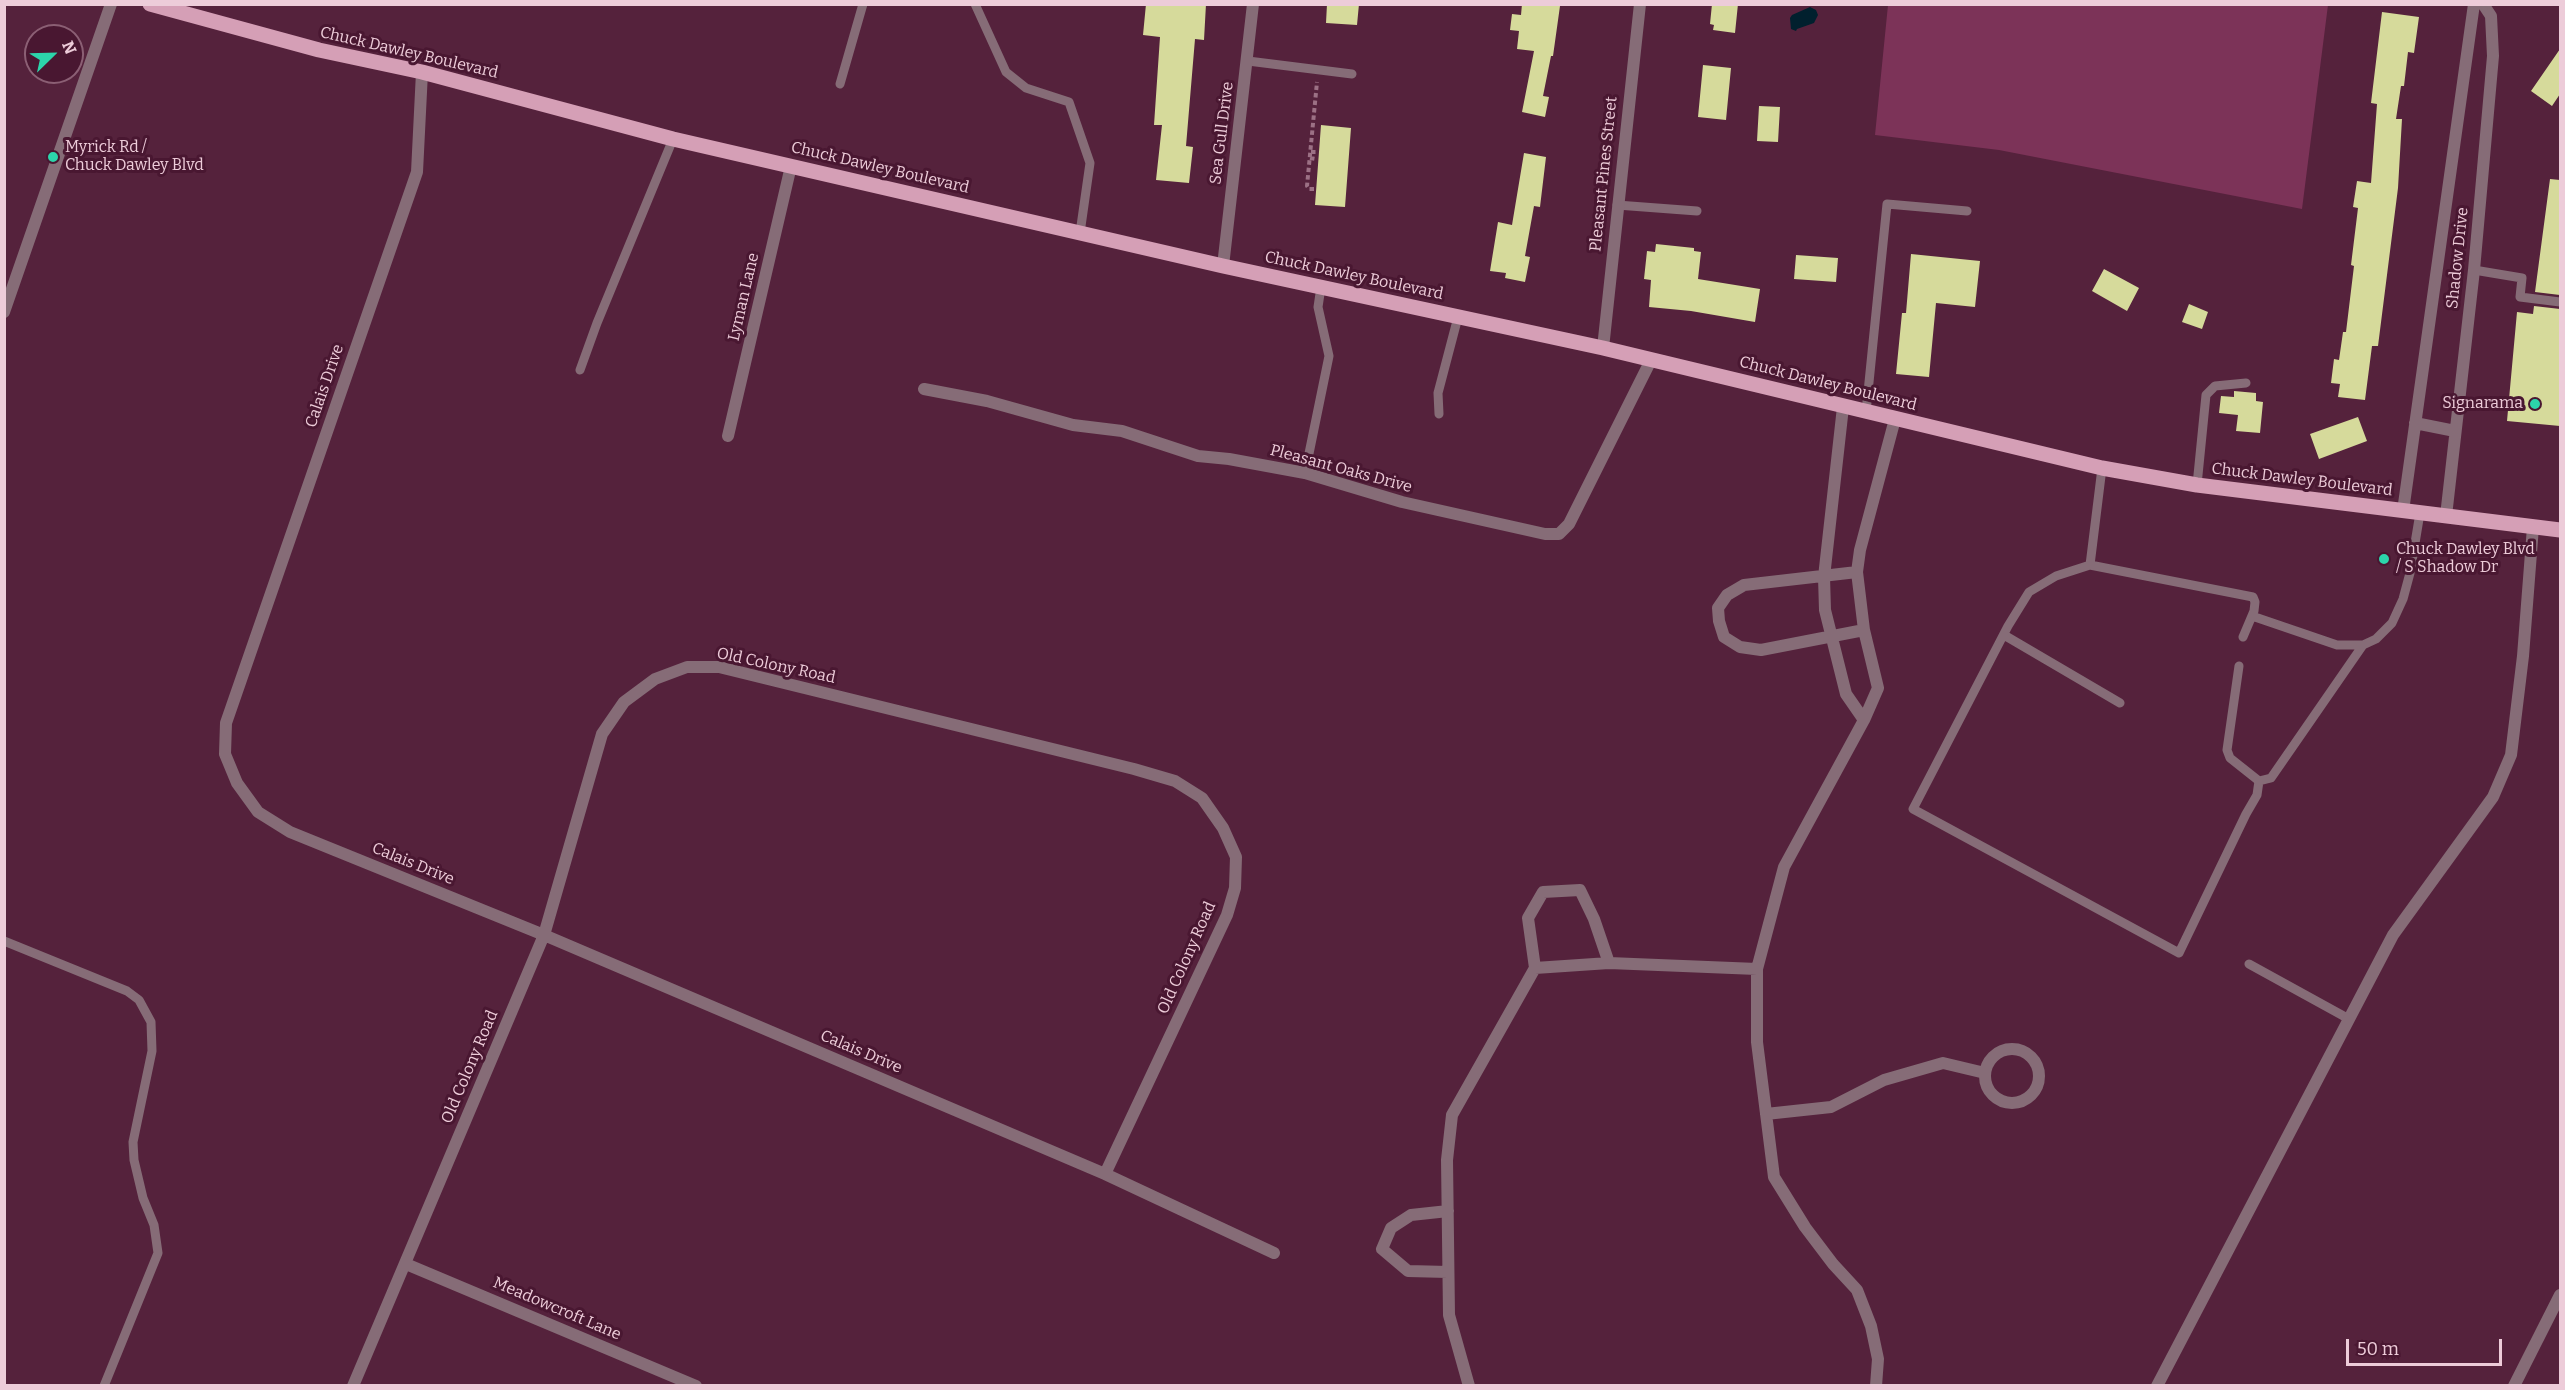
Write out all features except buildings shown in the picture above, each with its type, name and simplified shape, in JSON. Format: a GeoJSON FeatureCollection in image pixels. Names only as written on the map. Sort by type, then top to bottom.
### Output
{"type":"FeatureCollection","features":[{"type":"Feature","properties":{"kind":"main road","name":"Chuck Dawley Boulevard"},"geometry":{"type":"LineString","coordinates":[[150,4],[319,50],[422,72],[673,139],[1223,266],[1603,348],[2102,468],[2197,485],[2560,530]]}},
{"type":"Feature","properties":{"kind":"street"},"geometry":{"type":"LineString","coordinates":[[4,312],[111,4]]}},
{"type":"Feature","properties":{"kind":"street","name":"Sea Gull Drive"},"geometry":{"type":"LineString","coordinates":[[1223,266],[1253,4]]}},
{"type":"Feature","properties":{"kind":"street","name":"Pleasant Pines Street"},"geometry":{"type":"LineString","coordinates":[[1603,348],[1640,4]]}},
{"type":"Feature","properties":{"kind":"street","name":"Shadow Drive"},"geometry":{"type":"LineString","coordinates":[[2403,511],[2474,4]]}},
{"type":"Feature","properties":{"kind":"street","name":"Shadow Drive"},"geometry":{"type":"LineString","coordinates":[[2446,516],[2474,270],[2493,56],[2491,16],[2483,4]]}},
{"type":"Feature","properties":{"kind":"street","name":"Calais Drive"},"geometry":{"type":"LineString","coordinates":[[422,72],[417,172],[226,723],[225,754],[237,783],[258,812],[290,832],[544,935],[1105,1174],[1274,1253]]}},
{"type":"Feature","properties":{"kind":"street","name":"Lyman Lane"},"geometry":{"type":"LineString","coordinates":[[728,435],[791,166]]}},
{"type":"Feature","properties":{"kind":"street","name":"Pleasant Oaks Drive"},"geometry":{"type":"LineString","coordinates":[[924,389],[987,401],[1073,425],[1122,431],[1198,456],[1229,459],[1305,473],[1402,502],[1545,534],[1558,534],[1569,524],[1651,360]]}},
{"type":"Feature","properties":{"kind":"street"},"geometry":{"type":"LineString","coordinates":[[1843,407],[1824,577],[1825,610],[1846,694],[1864,720]]}},
{"type":"Feature","properties":{"kind":"street"},"geometry":{"type":"LineString","coordinates":[[1876,1386],[1878,1359],[1871,1326],[1857,1290],[1833,1264],[1805,1227],[1774,1177],[1757,1042],[1757,969],[1784,867],[1864,720],[1878,688],[1863,630],[1857,572],[1860,550],[1895,419]]}},
{"type":"Feature","properties":{"kind":"street"},"geometry":{"type":"LineString","coordinates":[[2415,423],[2455,430]]}},
{"type":"Feature","properties":{"kind":"street"},"geometry":{"type":"LineString","coordinates":[[2157,1386],[2393,935],[2493,797],[2511,755],[2523,656],[2533,527]]}},
{"type":"Feature","properties":{"kind":"street"},"geometry":{"type":"LineString","coordinates":[[1857,572],[1744,585],[1726,595],[1718,608],[1719,621],[1724,637],[1740,647],[1761,650],[1863,630]]}},
{"type":"Feature","properties":{"kind":"street","name":"Old Colony Road"},"geometry":{"type":"LineString","coordinates":[[353,1386],[544,935],[602,734],[624,702],[655,679],[687,667],[719,667],[1175,781],[1202,798],[1223,828],[1236,857],[1235,888],[1227,915],[1105,1174]]}},
{"type":"Feature","properties":{"kind":"street"},"geometry":{"type":"LineString","coordinates":[[1469,1386],[1449,1315],[1447,1160],[1452,1115],[1535,968],[1528,918],[1543,892],[1580,890],[1594,919],[1609,963]]}},
{"type":"Feature","properties":{"kind":"street"},"geometry":{"type":"LineString","coordinates":[[1535,968],[1609,963],[1757,969]]}},
{"type":"Feature","properties":{"kind":"street"},"geometry":{"type":"LineString","coordinates":[[2015,1049],[2025,1052],[2033,1059],[2038,1069],[2039,1079],[2036,1090],[2029,1098],[2020,1103],[2009,1104],[1999,1101],[1991,1094],[1986,1084],[1985,1073],[1988,1063],[1995,1055],[2004,1050],[2015,1049]]}},
{"type":"Feature","properties":{"kind":"street"},"geometry":{"type":"LineString","coordinates":[[1766,1114],[1830,1107],[1884,1080],[1943,1064],[1985,1073]]}},
{"type":"Feature","properties":{"kind":"street"},"geometry":{"type":"LineString","coordinates":[[1448,1211],[1411,1215],[1390,1228],[1382,1250],[1408,1271],[1448,1272]]}},
{"type":"Feature","properties":{"kind":"street","name":"Meadowcroft Lane"},"geometry":{"type":"LineString","coordinates":[[406,1264],[696,1386]]}},
{"type":"Feature","properties":{"kind":"street"},"geometry":{"type":"LineString","coordinates":[[2514,1386],[2560,1294]]}},
{"type":"Feature","properties":{"kind":"lane"},"geometry":{"type":"LineString","coordinates":[[840,84],[863,4]]}},
{"type":"Feature","properties":{"kind":"lane"},"geometry":{"type":"LineString","coordinates":[[975,4],[1006,72],[1026,88],[1069,102],[1090,163],[1080,233]]}},
{"type":"Feature","properties":{"kind":"lane"},"geometry":{"type":"LineString","coordinates":[[1248,61],[1352,74]]}},
{"type":"Feature","properties":{"kind":"lane"},"geometry":{"type":"LineString","coordinates":[[580,370],[673,139]]}},
{"type":"Feature","properties":{"kind":"lane"},"geometry":{"type":"LineString","coordinates":[[1866,412],[1887,204],[1967,211]]}},
{"type":"Feature","properties":{"kind":"lane"},"geometry":{"type":"LineString","coordinates":[[1617,205],[1697,211]]}},
{"type":"Feature","properties":{"kind":"lane"},"geometry":{"type":"LineString","coordinates":[[2474,270],[2522,278],[2520,297],[2560,302]]}},
{"type":"Feature","properties":{"kind":"lane"},"geometry":{"type":"LineString","coordinates":[[1305,473],[1329,356],[1318,307],[1321,287]]}},
{"type":"Feature","properties":{"kind":"lane"},"geometry":{"type":"LineString","coordinates":[[1439,414],[1438,393],[1458,317]]}},
{"type":"Feature","properties":{"kind":"lane"},"geometry":{"type":"LineString","coordinates":[[2197,485],[2205,395],[2215,386],[2246,383]]}},
{"type":"Feature","properties":{"kind":"lane"},"geometry":{"type":"LineString","coordinates":[[2090,565],[2102,468]]}},
{"type":"Feature","properties":{"kind":"lane"},"geometry":{"type":"LineString","coordinates":[[2252,616],[2337,645],[2363,645],[2376,639],[2392,623],[2403,599],[2420,513]]}},
{"type":"Feature","properties":{"kind":"lane"},"geometry":{"type":"LineString","coordinates":[[2243,637],[2252,616],[2255,602],[2253,597],[2090,565],[2056,576],[2029,592],[1913,809],[2179,953],[2246,814],[2258,795],[2259,781]]}},
{"type":"Feature","properties":{"kind":"lane"},"geometry":{"type":"LineString","coordinates":[[2004,635],[2120,703]]}},
{"type":"Feature","properties":{"kind":"lane"},"geometry":{"type":"LineString","coordinates":[[2259,781],[2271,778],[2363,645]]}},
{"type":"Feature","properties":{"kind":"lane"},"geometry":{"type":"LineString","coordinates":[[2240,666],[2227,750],[2230,758],[2259,781]]}},
{"type":"Feature","properties":{"kind":"lane"},"geometry":{"type":"LineString","coordinates":[[4,941],[127,991],[146,1010],[154,1035],[133,1142],[134,1160],[154,1226],[158,1253],[104,1386]]}},
{"type":"Feature","properties":{"kind":"lane"},"geometry":{"type":"LineString","coordinates":[[2248,964],[2349,1019]]}},
{"type":"Feature","properties":{"kind":"path"},"geometry":{"type":"LineString","coordinates":[[1314,189],[1309,189],[1308,183],[1319,69]]}},
{"type":"Feature","properties":{"kind":"path"},"geometry":{"type":"LineString","coordinates":[[1313,127],[1319,127]]}},
{"type":"Feature","properties":{"kind":"path"},"geometry":{"type":"LineString","coordinates":[[1311,152],[1317,152]]}},
{"type":"Feature","properties":{"kind":"path"},"geometry":{"type":"LineString","coordinates":[[1310,158],[1316,159]]}},
{"type":"Feature","properties":{"kind":"path"},"geometry":{"type":"LineString","coordinates":[[1308,183],[1314,183]]}},
{"type":"Feature","properties":{"kind":"shaded area"},"geometry":{"type":"Polygon","coordinates":[[[1888,5],[2328,5],[2302,209],[1999,150],[1875,135],[1888,5]]]}},
{"type":"Feature","properties":{"kind":"water"},"geometry":{"type":"Polygon","coordinates":[[[1810,7],[1816,10],[1818,15],[1814,23],[1796,31],[1791,29],[1792,15],[1810,7]]]}},
{"type":"Feature","properties":{"kind":"place","name":"Myrick Rd / Chuck Dawley Blvd"},"geometry":{"type":"Point","coordinates":[53,157]}},
{"type":"Feature","properties":{"kind":"place","name":"Signarama"},"geometry":{"type":"Point","coordinates":[2535,404]}},
{"type":"Feature","properties":{"kind":"place","name":"Chuck Dawley Blvd / S Shadow Dr"},"geometry":{"type":"Point","coordinates":[2384,559]}}]}
